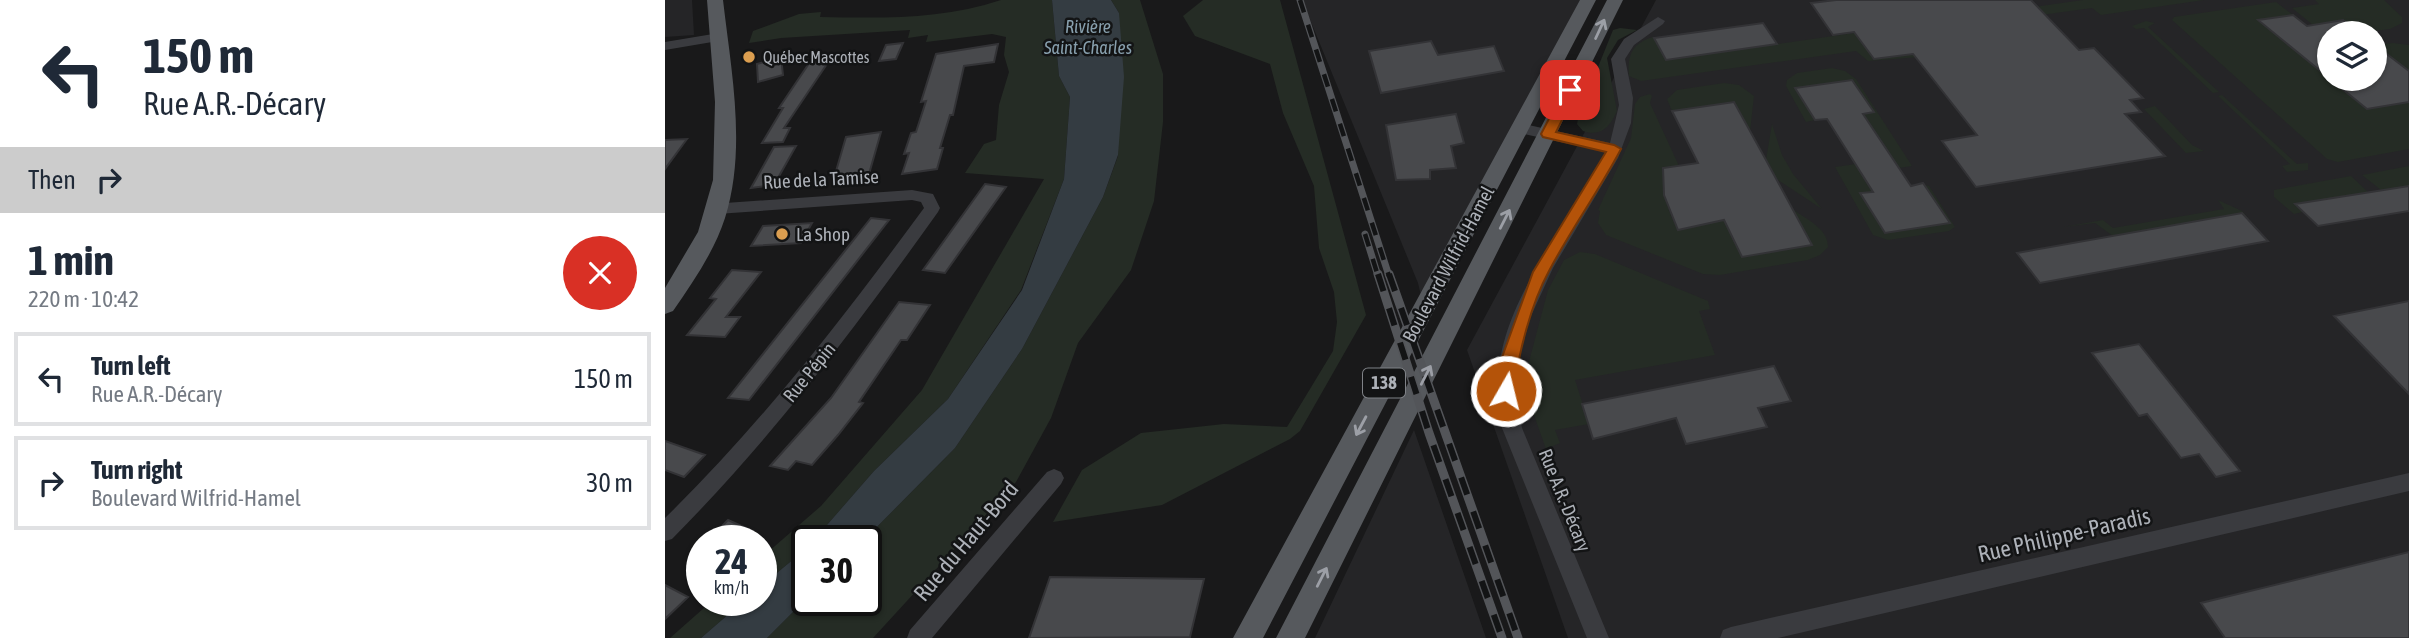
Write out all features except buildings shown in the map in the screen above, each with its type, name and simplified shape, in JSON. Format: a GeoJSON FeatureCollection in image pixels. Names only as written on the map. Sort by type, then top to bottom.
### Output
{"type":"FeatureCollection","features":[{"type":"Feature","properties":{"kind":"main road"},"geometry":{"type":"LineString","coordinates":[[665,305],[692,264],[717,208],[725,167],[715,0]]}},
{"type":"Feature","properties":{"kind":"main road","name":"Boulevard Wilfrid-Hamel"},"geometry":{"type":"LineString","coordinates":[[1247,638],[1588,0]]}},
{"type":"Feature","properties":{"kind":"main road","name":"Boulevard Wilfrid-Hamel"},"geometry":{"type":"LineString","coordinates":[[1290,638],[1615,0]]}},
{"type":"Feature","properties":{"kind":"street","name":"Rue A.R.-Décary"},"geometry":{"type":"LineString","coordinates":[[1598,638],[1513,428],[1506,391],[1509,360],[1540,272],[1596,184],[1614,149],[1627,101],[1619,53],[1628,42],[1658,21]]}},
{"type":"Feature","properties":{"kind":"street"},"geometry":{"type":"LineString","coordinates":[[665,46],[719,37]]}},
{"type":"Feature","properties":{"kind":"street"},"geometry":{"type":"LineString","coordinates":[[1520,128],[1614,149]]}},
{"type":"Feature","properties":{"kind":"street","name":"Rue de la Tamise"},"geometry":{"type":"LineString","coordinates":[[717,208],[912,195],[927,198]]}},
{"type":"Feature","properties":{"kind":"street","name":"Rue Pépin"},"geometry":{"type":"LineString","coordinates":[[669,524],[729,467],[841,333],[932,208],[927,198]]}},
{"type":"Feature","properties":{"kind":"street","name":"Rue du Haut-Bord"},"geometry":{"type":"LineString","coordinates":[[918,638],[1054,478]]}},
{"type":"Feature","properties":{"kind":"street","name":"Rue Philippe-Paradis"},"geometry":{"type":"LineString","coordinates":[[1731,638],[2409,482]]}},
{"type":"Feature","properties":{"kind":"shaded area"},"geometry":{"type":"Polygon","coordinates":[[[665,0],[692,0],[694,35],[665,37],[665,0]]]}},
{"type":"Feature","properties":{"kind":"shaded area"},"geometry":{"type":"Polygon","coordinates":[[[1001,0],[1052,0],[1059,76],[1070,97],[1064,179],[1021,290],[948,399],[874,471],[827,525],[799,525],[821,506],[922,390],[1044,179],[965,173],[984,144],[996,140],[999,105],[1009,72],[1004,55],[1006,37],[992,34],[926,42],[928,35],[908,38],[910,30],[781,38],[749,43],[753,31],[799,14],[821,12],[820,17],[866,18],[934,14],[979,7],[1001,0]]]}},
{"type":"Feature","properties":{"kind":"shaded area"},"geometry":{"type":"Polygon","coordinates":[[[1111,0],[1140,0],[1163,74],[1163,122],[1154,201],[1131,270],[1078,343],[1051,418],[1016,482],[873,638],[767,638],[791,614],[882,616],[882,525],[879,525],[955,448],[1022,349],[1103,197],[1118,156],[1119,13],[1111,0]]]}},
{"type":"Feature","properties":{"kind":"shaded area"},"geometry":{"type":"Polygon","coordinates":[[[1203,0],[1280,0],[1366,315],[1300,431],[1290,439],[1162,505],[1053,522],[1082,470],[1141,433],[1224,424],[1287,427],[1333,351],[1337,322],[1334,292],[1319,248],[1314,186],[1283,113],[1270,64],[1195,36],[1183,16],[1203,0]]]}},
{"type":"Feature","properties":{"kind":"shaded area"},"geometry":{"type":"Polygon","coordinates":[[[1302,0],[1588,0],[1424,308],[1418,283],[1302,0]]]}},
{"type":"Feature","properties":{"kind":"shaded area"},"geometry":{"type":"Polygon","coordinates":[[[1656,0],[2409,0],[2409,638],[1568,638],[1467,350],[1656,0]]]}},
{"type":"Feature","properties":{"kind":"shaded area"},"geometry":{"type":"Polygon","coordinates":[[[2083,0],[2204,0],[2101,15],[2092,8],[1861,40],[1874,59],[1918,53],[1920,57],[1868,61],[1856,51],[1641,81],[1629,76],[1632,51],[1640,43],[1653,37],[1666,60],[2083,0]]]}},
{"type":"Feature","properties":{"kind":"shaded area"},"geometry":{"type":"Polygon","coordinates":[[[2315,0],[2384,0],[2402,17],[2402,23],[2387,29],[2387,21],[2317,21],[2317,24],[2313,25],[2292,8],[2319,4],[2315,0]]]}},
{"type":"Feature","properties":{"kind":"shaded area"},"geometry":{"type":"Polygon","coordinates":[[[2276,2],[2293,15],[2259,20],[2317,68],[2317,91],[2345,91],[2367,109],[2409,99],[2409,149],[2338,162],[2327,159],[2172,20],[2174,17],[2276,2]]]}},
{"type":"Feature","properties":{"kind":"shaded area"},"geometry":{"type":"Polygon","coordinates":[[[2146,21],[2155,23],[2148,27],[2219,92],[2213,93],[2144,28],[2136,29],[2132,26],[2146,21]]]}},
{"type":"Feature","properties":{"kind":"shaded area"},"geometry":{"type":"Polygon","coordinates":[[[1613,30],[1637,30],[1618,40],[1607,58],[1617,111],[1604,129],[1589,133],[1577,124],[1579,114],[1613,30]]]}},
{"type":"Feature","properties":{"kind":"shaded area"},"geometry":{"type":"Polygon","coordinates":[[[2387,44],[2409,45],[2409,71],[2387,54],[2387,44]]]}},
{"type":"Feature","properties":{"kind":"shaded area"},"geometry":{"type":"Polygon","coordinates":[[[1832,68],[1845,71],[1856,79],[1912,166],[1899,168],[1863,114],[1873,111],[1852,80],[1796,88],[1815,120],[1806,122],[1786,86],[1787,80],[1797,73],[1832,68]]]}},
{"type":"Feature","properties":{"kind":"shaded area"},"geometry":{"type":"Polygon","coordinates":[[[1724,83],[1739,85],[1754,96],[1750,132],[1733,103],[1672,111],[1667,99],[1677,90],[1724,83]]]}},
{"type":"Feature","properties":{"kind":"shaded area"},"geometry":{"type":"Polygon","coordinates":[[[1650,94],[1650,103],[1679,166],[1663,168],[1666,200],[1678,230],[1723,217],[1742,257],[1812,245],[1792,209],[1820,229],[1828,247],[1820,255],[1808,260],[1720,275],[1703,274],[1606,235],[1598,223],[1598,210],[1631,138],[1635,104],[1640,97],[1650,94]]]}},
{"type":"Feature","properties":{"kind":"shaded area"},"geometry":{"type":"Polygon","coordinates":[[[2222,95],[2297,164],[2308,163],[2308,170],[2287,172],[2282,166],[2290,164],[2218,96],[2222,95]]]}},
{"type":"Feature","properties":{"kind":"shaded area"},"geometry":{"type":"Polygon","coordinates":[[[2155,106],[2192,145],[2204,151],[2186,153],[2144,109],[2155,106]]]}},
{"type":"Feature","properties":{"kind":"shaded area"},"geometry":{"type":"Polygon","coordinates":[[[1772,124],[1782,155],[1793,174],[1822,209],[1775,178],[1766,160],[1772,124]]]}},
{"type":"Feature","properties":{"kind":"shaded area"},"geometry":{"type":"Polygon","coordinates":[[[1856,164],[1873,192],[1861,194],[1885,233],[1950,223],[1925,185],[1929,186],[1955,227],[1949,231],[1888,240],[1873,235],[1835,167],[1856,164]]]}},
{"type":"Feature","properties":{"kind":"shaded area"},"geometry":{"type":"Polygon","coordinates":[[[2409,166],[2409,186],[2381,190],[2362,175],[2409,166]]]}},
{"type":"Feature","properties":{"kind":"shaded area"},"geometry":{"type":"Polygon","coordinates":[[[2351,176],[2368,192],[2297,204],[2303,212],[2294,214],[2274,197],[2274,190],[2351,176]]]}},
{"type":"Feature","properties":{"kind":"shaded area"},"geometry":{"type":"Polygon","coordinates":[[[2218,200],[2242,211],[2250,220],[2242,213],[2113,236],[2095,223],[2063,227],[2103,220],[2113,228],[2224,209],[2218,200]]]}},
{"type":"Feature","properties":{"kind":"shaded area"},"geometry":{"type":"Polygon","coordinates":[[[1580,252],[1595,254],[1708,301],[1710,309],[1699,311],[1715,355],[1575,380],[1589,424],[1555,430],[1560,443],[1546,449],[1523,384],[1548,290],[1564,260],[1580,252]]]}},
{"type":"Feature","properties":{"kind":"shaded area"},"geometry":{"type":"Polygon","coordinates":[[[1414,430],[1486,638],[1315,638],[1414,430]]]}},
{"type":"Feature","properties":{"kind":"shaded area"},"geometry":{"type":"Polygon","coordinates":[[[791,532],[791,561],[777,573],[777,544],[791,532]]]}},
{"type":"Feature","properties":{"kind":"shaded area"},"geometry":{"type":"Polygon","coordinates":[[[695,616],[726,616],[701,638],[670,638],[695,616]]]}},
{"type":"Feature","properties":{"kind":"water","name":"Rivière Saint-Charles"},"geometry":{"type":"Polygon","coordinates":[[[1052,0],[1111,0],[1119,13],[1124,77],[1118,155],[1103,197],[1022,349],[955,448],[879,525],[827,525],[874,471],[948,399],[1022,290],[1064,179],[1070,97],[1059,76],[1052,0]]]}},
{"type":"Feature","properties":{"kind":"water"},"geometry":{"type":"Polygon","coordinates":[[[791,561],[791,614],[767,638],[701,638],[726,616],[777,616],[777,573],[791,561]]]}},
{"type":"Feature","properties":{"kind":"railway"},"geometry":{"type":"LineString","coordinates":[[1300,0],[1389,276]]}},
{"type":"Feature","properties":{"kind":"railway"},"geometry":{"type":"LineString","coordinates":[[1365,234],[1378,276]]}},
{"type":"Feature","properties":{"kind":"railway"},"geometry":{"type":"LineString","coordinates":[[1378,274],[1429,433],[1502,638]]}},
{"type":"Feature","properties":{"kind":"railway"},"geometry":{"type":"LineString","coordinates":[[1389,274],[1518,638]]}},
{"type":"Feature","properties":{"kind":"place","name":"Québec Mascottes"},"geometry":{"type":"Point","coordinates":[749,57]}},
{"type":"Feature","properties":{"kind":"place","name":"La Shop"},"geometry":{"type":"Point","coordinates":[782,234]}},
{"type":"Feature","properties":{"kind":"route"},"geometry":{"type":"LineString","coordinates":[[1506,391],[1509,360],[1540,272],[1596,184],[1614,149],[1548,134],[1570,90]]}}]}
